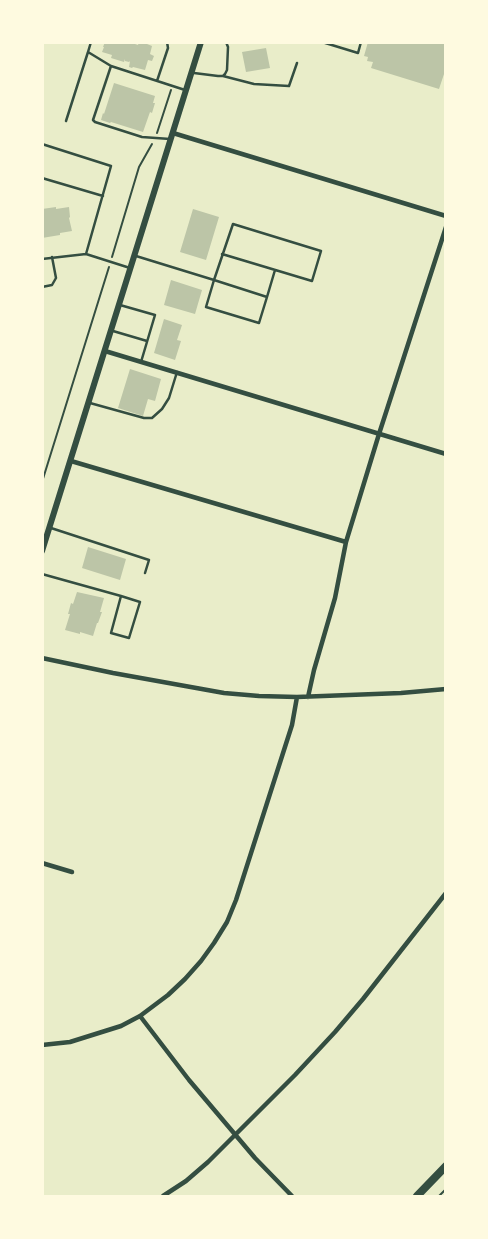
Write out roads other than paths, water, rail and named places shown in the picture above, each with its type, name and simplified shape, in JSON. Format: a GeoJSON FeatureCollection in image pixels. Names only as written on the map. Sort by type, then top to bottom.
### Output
{"type":"FeatureCollection","features":[{"type":"Feature","properties":{"kind":"highway"},"geometry":{"type":"LineString","coordinates":[[417,1196],[446,1166]]}},
{"type":"Feature","properties":{"kind":"main road"},"geometry":{"type":"LineString","coordinates":[[42,551],[202,42]]}},
{"type":"Feature","properties":{"kind":"street"},"geometry":{"type":"LineString","coordinates":[[172,136],[446,216]]}},
{"type":"Feature","properties":{"kind":"street"},"geometry":{"type":"LineString","coordinates":[[308,696],[335,598],[346,542],[446,227]]}},
{"type":"Feature","properties":{"kind":"street"},"geometry":{"type":"LineString","coordinates":[[105,351],[446,454]]}},
{"type":"Feature","properties":{"kind":"street"},"geometry":{"type":"LineString","coordinates":[[71,460],[346,542]]}},
{"type":"Feature","properties":{"kind":"street"},"geometry":{"type":"LineString","coordinates":[[42,658],[224,693],[259,696],[297,697],[401,693],[446,689]]}},
{"type":"Feature","properties":{"kind":"street"},"geometry":{"type":"LineString","coordinates":[[42,1045],[70,1042],[121,1026],[140,1016],[168,995],[201,962],[227,922],[236,900],[292,725],[297,697]]}},
{"type":"Feature","properties":{"kind":"street"},"geometry":{"type":"LineString","coordinates":[[42,863],[72,872]]}},
{"type":"Feature","properties":{"kind":"street"},"geometry":{"type":"LineString","coordinates":[[163,1196],[186,1181],[237,1135],[335,1032],[446,893]]}},
{"type":"Feature","properties":{"kind":"street"},"geometry":{"type":"LineString","coordinates":[[140,1016],[189,1080],[255,1158],[292,1196]]}},
{"type":"Feature","properties":{"kind":"lane"},"geometry":{"type":"LineString","coordinates":[[66,121],[91,42]]}},
{"type":"Feature","properties":{"kind":"lane"},"geometry":{"type":"LineString","coordinates":[[157,81],[168,48],[167,42]]}},
{"type":"Feature","properties":{"kind":"lane"},"geometry":{"type":"LineString","coordinates":[[223,76],[227,70],[228,47],[226,42]]}},
{"type":"Feature","properties":{"kind":"lane"},"geometry":{"type":"LineString","coordinates":[[322,42],[358,53],[361,42]]}},
{"type":"Feature","properties":{"kind":"lane"},"geometry":{"type":"LineString","coordinates":[[88,52],[111,66],[187,90]]}},
{"type":"Feature","properties":{"kind":"lane"},"geometry":{"type":"LineString","coordinates":[[192,73],[223,76],[254,84],[289,86],[297,63]]}},
{"type":"Feature","properties":{"kind":"lane"},"geometry":{"type":"LineString","coordinates":[[111,66],[93,120],[142,137],[172,136]]}},
{"type":"Feature","properties":{"kind":"lane"},"geometry":{"type":"LineString","coordinates":[[42,144],[110,166],[86,254]]}},
{"type":"Feature","properties":{"kind":"lane"},"geometry":{"type":"LineString","coordinates":[[42,178],[102,196]]}},
{"type":"Feature","properties":{"kind":"lane"},"geometry":{"type":"LineString","coordinates":[[222,254],[312,281],[320,251],[233,224],[222,254],[206,306],[232,315],[259,323],[275,270]]}},
{"type":"Feature","properties":{"kind":"lane"},"geometry":{"type":"LineString","coordinates":[[42,258],[86,254],[131,268]]}},
{"type":"Feature","properties":{"kind":"lane"},"geometry":{"type":"LineString","coordinates":[[135,256],[267,297]]}},
{"type":"Feature","properties":{"kind":"lane"},"geometry":{"type":"LineString","coordinates":[[42,288],[52,285],[56,278],[52,257]]}},
{"type":"Feature","properties":{"kind":"lane"},"geometry":{"type":"LineString","coordinates":[[119,304],[155,315],[141,362]]}},
{"type":"Feature","properties":{"kind":"lane"},"geometry":{"type":"LineString","coordinates":[[111,330],[147,341]]}},
{"type":"Feature","properties":{"kind":"lane"},"geometry":{"type":"LineString","coordinates":[[89,402],[144,418],[152,418],[162,409],[169,398],[176,372]]}},
{"type":"Feature","properties":{"kind":"lane"},"geometry":{"type":"LineString","coordinates":[[50,528],[148,560],[145,573]]}},
{"type":"Feature","properties":{"kind":"lane"},"geometry":{"type":"LineString","coordinates":[[42,574],[121,596],[140,602],[129,638],[111,633],[121,596]]}}]}
